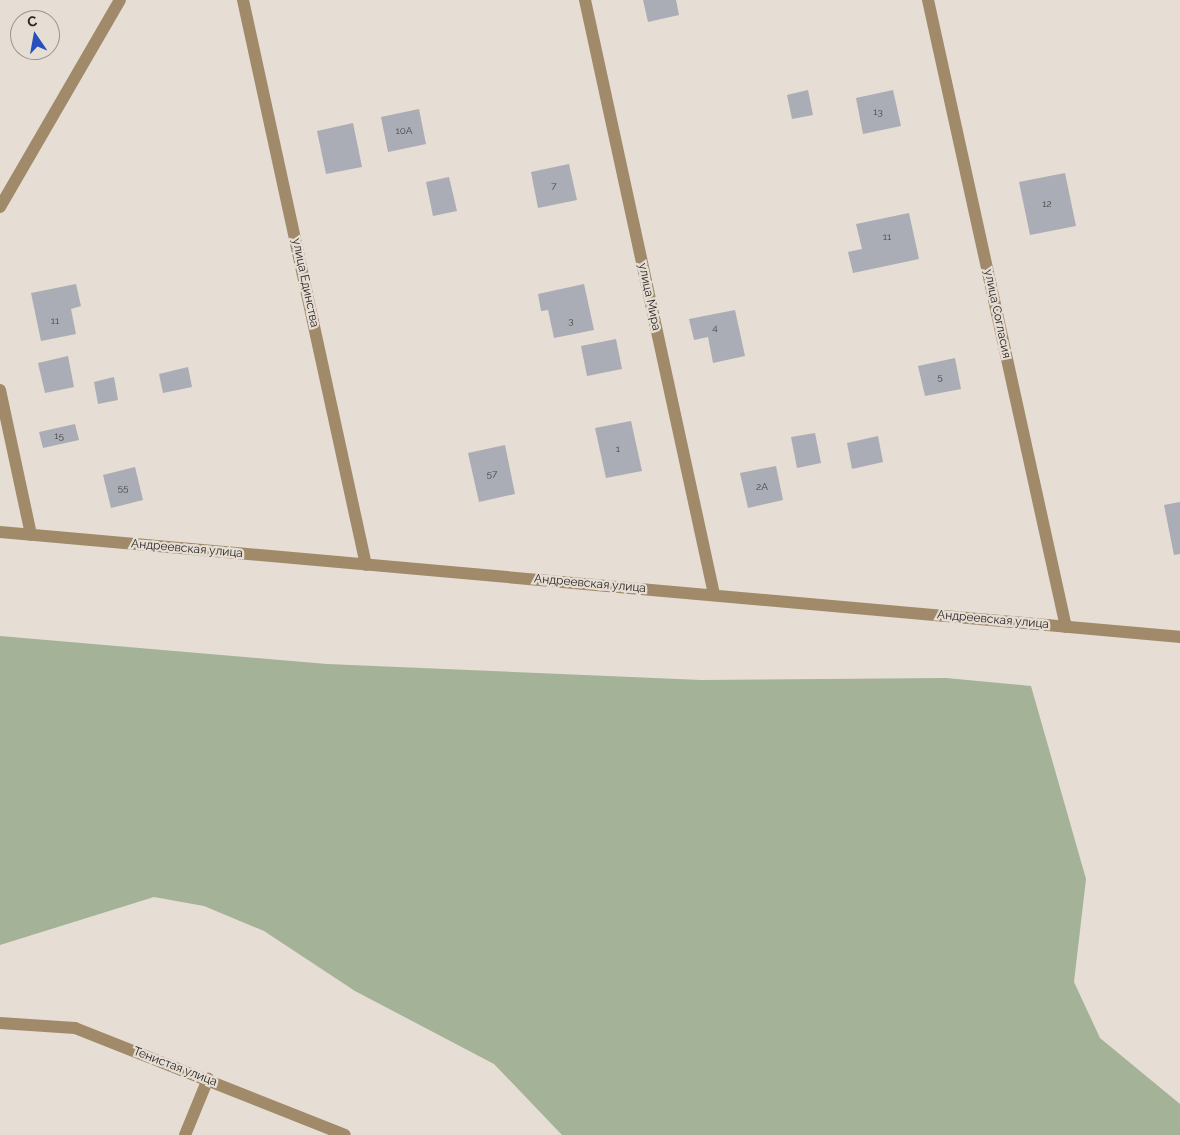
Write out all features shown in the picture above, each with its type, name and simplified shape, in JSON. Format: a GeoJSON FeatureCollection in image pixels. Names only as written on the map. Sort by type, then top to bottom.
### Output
{"type":"FeatureCollection","features":[{"type":"Feature","properties":{"kind":"street"},"geometry":{"type":"LineString","coordinates":[[0,207],[120,0]]}},
{"type":"Feature","properties":{"kind":"street","name":"улица Единства"},"geometry":{"type":"LineString","coordinates":[[243,0],[366,565]]}},
{"type":"Feature","properties":{"kind":"street","name":"улица Мира"},"geometry":{"type":"LineString","coordinates":[[584,0],[714,594]]}},
{"type":"Feature","properties":{"kind":"street","name":"улица Согласия"},"geometry":{"type":"LineString","coordinates":[[928,0],[1066,627]]}},
{"type":"Feature","properties":{"kind":"street"},"geometry":{"type":"LineString","coordinates":[[0,390],[31,535]]}},
{"type":"Feature","properties":{"kind":"street","name":"Андреевская улица"},"geometry":{"type":"LineString","coordinates":[[0,532],[714,594],[1180,637]]}},
{"type":"Feature","properties":{"kind":"street","name":"Тенистая улица"},"geometry":{"type":"LineString","coordinates":[[0,1023],[76,1028],[345,1135]]}},
{"type":"Feature","properties":{"kind":"street"},"geometry":{"type":"LineString","coordinates":[[185,1135],[208,1079]]}},
{"type":"Feature","properties":{"kind":"green space"},"geometry":{"type":"Polygon","coordinates":[[[0,636],[327,664],[701,680],[946,678],[1031,686],[1086,879],[1074,982],[1100,1038],[1180,1104],[1180,1135],[562,1135],[494,1064],[355,991],[264,931],[204,906],[154,897],[0,945],[0,636]]]}},
{"type":"Feature","properties":{"kind":"building"},"geometry":{"type":"Polygon","coordinates":[[[643,0],[676,0],[679,15],[648,22],[643,0]]]}},
{"type":"Feature","properties":{"kind":"building"},"geometry":{"type":"Polygon","coordinates":[[[808,90],[813,115],[792,119],[787,95],[808,90]]]}},
{"type":"Feature","properties":{"kind":"building"},"geometry":{"type":"Polygon","coordinates":[[[893,90],[901,126],[863,134],[856,98],[893,90]]]}},
{"type":"Feature","properties":{"kind":"building"},"geometry":{"type":"Polygon","coordinates":[[[419,109],[426,144],[388,152],[381,117],[419,109]]]}},
{"type":"Feature","properties":{"kind":"building"},"geometry":{"type":"Polygon","coordinates":[[[353,123],[362,167],[326,174],[317,131],[353,123]]]}},
{"type":"Feature","properties":{"kind":"building"},"geometry":{"type":"Polygon","coordinates":[[[569,164],[577,200],[538,208],[531,172],[569,164]]]}},
{"type":"Feature","properties":{"kind":"building"},"geometry":{"type":"Polygon","coordinates":[[[1065,173],[1076,226],[1030,235],[1019,182],[1065,173]]]}},
{"type":"Feature","properties":{"kind":"building"},"geometry":{"type":"Polygon","coordinates":[[[449,177],[457,211],[433,216],[426,182],[449,177]]]}},
{"type":"Feature","properties":{"kind":"building"},"geometry":{"type":"Polygon","coordinates":[[[909,213],[919,259],[853,273],[848,252],[862,249],[856,224],[909,213]]]}},
{"type":"Feature","properties":{"kind":"building"},"geometry":{"type":"Polygon","coordinates":[[[76,284],[81,306],[71,309],[76,334],[41,341],[31,293],[76,284]]]}},
{"type":"Feature","properties":{"kind":"building"},"geometry":{"type":"Polygon","coordinates":[[[584,284],[594,330],[554,338],[548,310],[541,311],[538,294],[584,284]]]}},
{"type":"Feature","properties":{"kind":"building"},"geometry":{"type":"Polygon","coordinates":[[[735,310],[745,356],[713,363],[708,337],[694,340],[689,319],[735,310]]]}},
{"type":"Feature","properties":{"kind":"building"},"geometry":{"type":"Polygon","coordinates":[[[616,339],[622,369],[587,376],[581,346],[616,339]]]}},
{"type":"Feature","properties":{"kind":"building"},"geometry":{"type":"Polygon","coordinates":[[[68,356],[74,387],[45,393],[38,363],[68,356]]]}},
{"type":"Feature","properties":{"kind":"building"},"geometry":{"type":"Polygon","coordinates":[[[955,358],[961,389],[925,396],[918,366],[955,358]]]}},
{"type":"Feature","properties":{"kind":"building"},"geometry":{"type":"Polygon","coordinates":[[[188,367],[192,387],[163,393],[159,374],[188,367]]]}},
{"type":"Feature","properties":{"kind":"building"},"geometry":{"type":"Polygon","coordinates":[[[114,377],[118,400],[98,404],[94,382],[114,377]]]}},
{"type":"Feature","properties":{"kind":"building"},"geometry":{"type":"Polygon","coordinates":[[[631,421],[642,471],[606,478],[595,428],[631,421]]]}},
{"type":"Feature","properties":{"kind":"building"},"geometry":{"type":"Polygon","coordinates":[[[75,424],[79,440],[43,448],[39,432],[75,424]]]}},
{"type":"Feature","properties":{"kind":"building"},"geometry":{"type":"Polygon","coordinates":[[[815,433],[821,463],[797,468],[791,437],[815,433]]]}},
{"type":"Feature","properties":{"kind":"building"},"geometry":{"type":"Polygon","coordinates":[[[878,436],[883,462],[852,469],[847,443],[878,436]]]}},
{"type":"Feature","properties":{"kind":"building"},"geometry":{"type":"Polygon","coordinates":[[[505,445],[515,494],[479,502],[468,453],[505,445]]]}},
{"type":"Feature","properties":{"kind":"building"},"geometry":{"type":"Polygon","coordinates":[[[776,466],[783,500],[748,508],[740,473],[776,466]]]}},
{"type":"Feature","properties":{"kind":"building"},"geometry":{"type":"Polygon","coordinates":[[[135,467],[143,500],[111,508],[103,475],[135,467]]]}},
{"type":"Feature","properties":{"kind":"building"},"geometry":{"type":"Polygon","coordinates":[[[1180,502],[1180,554],[1174,555],[1164,505],[1180,502]]]}}]}
